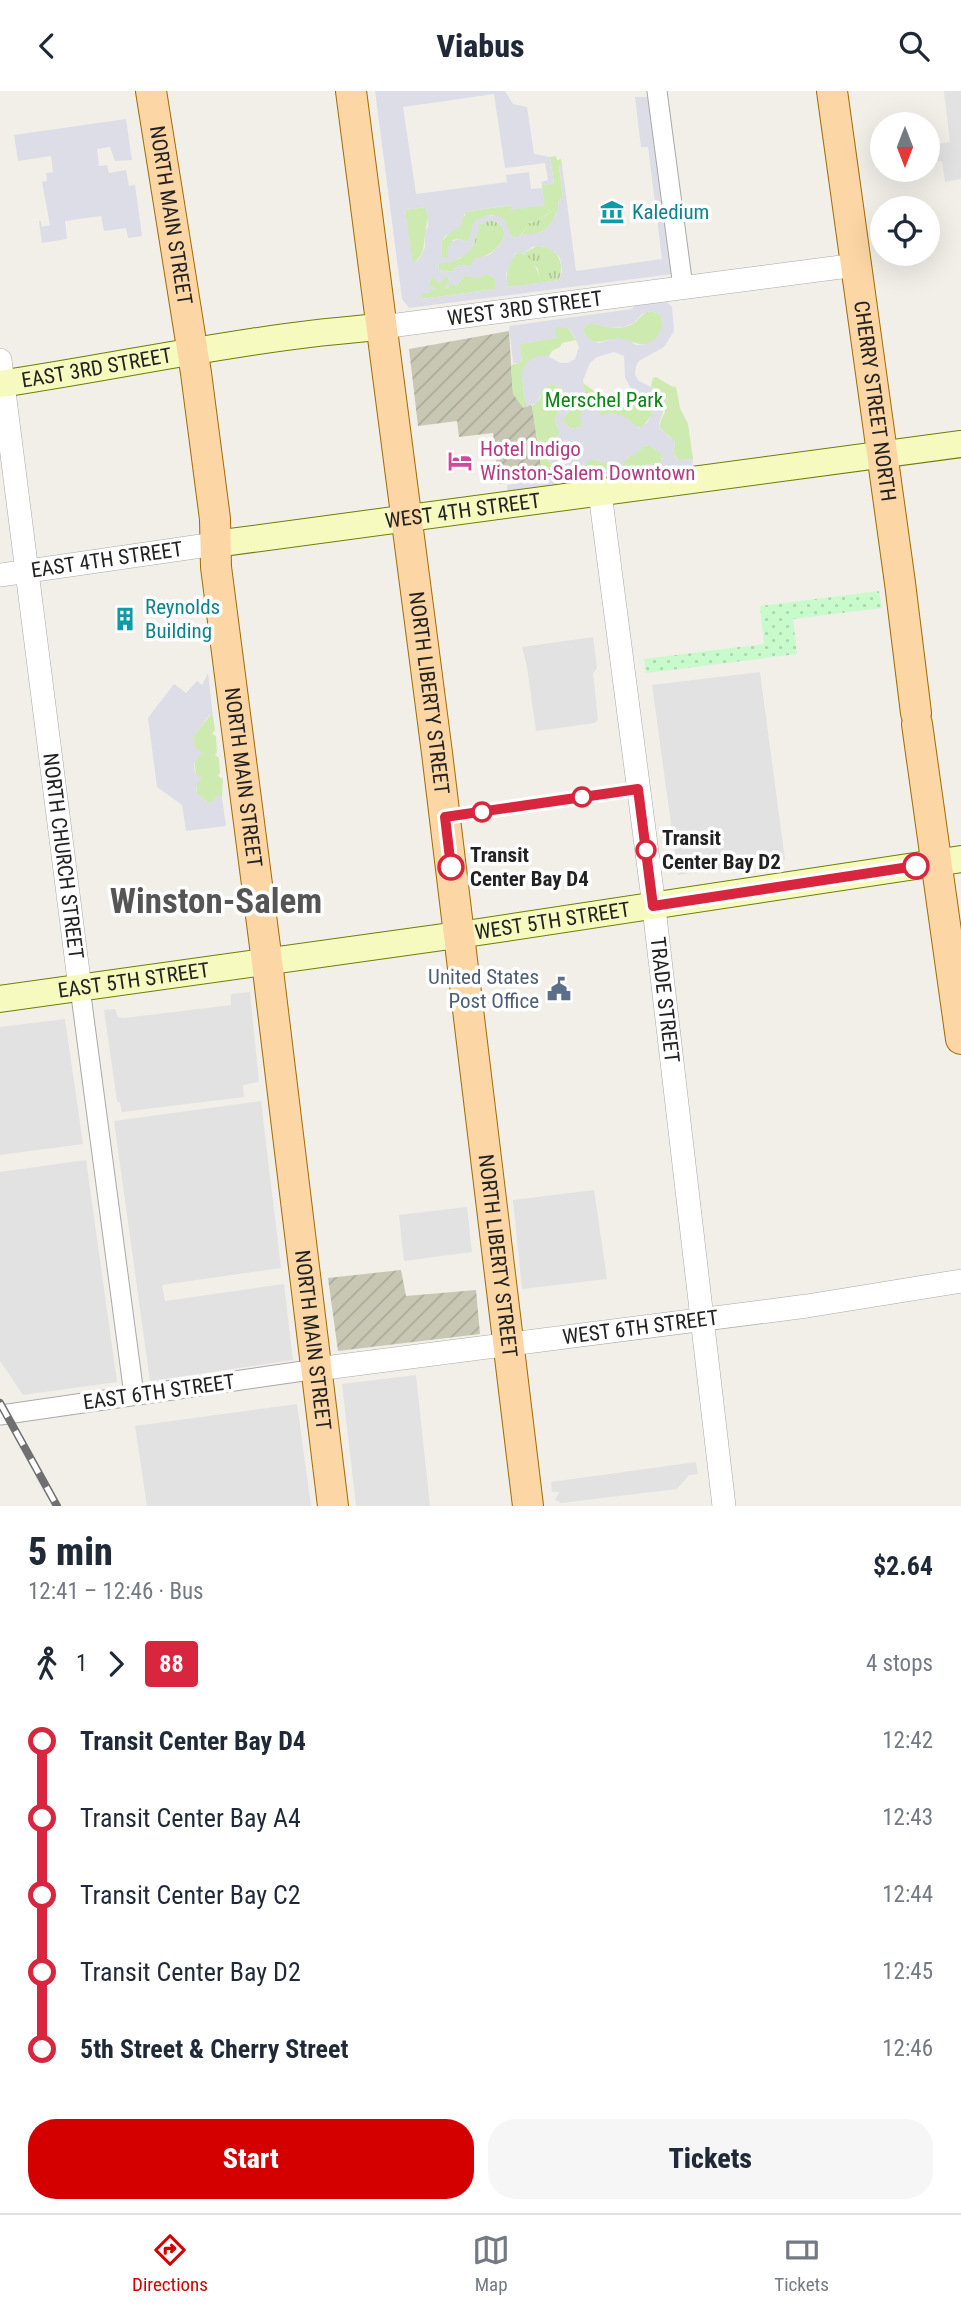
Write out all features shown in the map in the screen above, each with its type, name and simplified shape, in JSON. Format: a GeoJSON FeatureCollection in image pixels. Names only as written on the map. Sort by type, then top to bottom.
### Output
{"type":"FeatureCollection","features":[{"type":"Feature","properties":{"kind":"main road","name":"NORTH MAIN STREET"},"geometry":{"type":"LineString","coordinates":[[151,91],[215,519],[216,567],[333,1506]]}},
{"type":"Feature","properties":{"kind":"main road","name":"NORTH LIBERTY STREET"},"geometry":{"type":"LineString","coordinates":[[351,91],[459,935],[528,1506]]}},
{"type":"Feature","properties":{"kind":"main road","name":"CHERRY STREET NORTH"},"geometry":{"type":"LineString","coordinates":[[832,91],[916,718],[948,861],[961,1039]]}},
{"type":"Feature","properties":{"kind":"main road","name":"WEST 3RD STREET"},"geometry":{"type":"LineString","coordinates":[[192,351],[382,327]]}},
{"type":"Feature","properties":{"kind":"main road","name":"EAST 3RD STREET"},"geometry":{"type":"LineString","coordinates":[[1,376],[192,351]]}},
{"type":"Feature","properties":{"kind":"main road","name":"WEST 4TH STREET"},"geometry":{"type":"LineString","coordinates":[[215,544],[961,443]]}},
{"type":"Feature","properties":{"kind":"main road","name":"WEST 5TH STREET"},"geometry":{"type":"LineString","coordinates":[[267,961],[459,935],[948,861]]}},
{"type":"Feature","properties":{"kind":"main road","name":"EAST 5TH STREET"},"geometry":{"type":"LineString","coordinates":[[0,999],[267,961]]}},
{"type":"Feature","properties":{"kind":"street"},"geometry":{"type":"LineString","coordinates":[[657,91],[683,287]]}},
{"type":"Feature","properties":{"kind":"street","name":"WEST 3RD STREET"},"geometry":{"type":"LineString","coordinates":[[382,327],[856,265]]}},
{"type":"Feature","properties":{"kind":"street","name":"NORTH CHURCH STREET"},"geometry":{"type":"LineString","coordinates":[[1,376],[134,1395]]}},
{"type":"Feature","properties":{"kind":"street","name":"TRADE STREET"},"geometry":{"type":"LineString","coordinates":[[600,493],[653,906],[724,1506]]}},
{"type":"Feature","properties":{"kind":"street","name":"EAST 4TH STREET"},"geometry":{"type":"LineString","coordinates":[[0,575],[215,544]]}},
{"type":"Feature","properties":{"kind":"street","name":"WEST 6TH STREET"},"geometry":{"type":"LineString","coordinates":[[317,1370],[807,1306],[961,1281]]}},
{"type":"Feature","properties":{"kind":"street","name":"EAST 6TH STREET"},"geometry":{"type":"LineString","coordinates":[[0,1415],[317,1370]]}},
{"type":"Feature","properties":{"kind":"shaded area"},"geometry":{"type":"Polygon","coordinates":[[[375,91],[505,91],[513,104],[527,107],[534,154],[550,157],[554,184],[542,185],[541,182],[548,180],[545,163],[505,168],[494,94],[403,107],[416,194],[507,182],[506,175],[529,172],[531,189],[542,188],[545,205],[511,210],[510,205],[465,212],[461,226],[442,241],[441,257],[448,257],[451,242],[459,239],[468,242],[473,224],[487,215],[499,216],[504,220],[515,238],[539,233],[550,225],[556,215],[559,200],[563,198],[559,165],[562,165],[576,271],[662,259],[648,147],[641,147],[635,97],[647,97],[650,103],[672,274],[409,308],[402,299],[375,91]],[[426,207],[405,210],[413,264],[420,258],[425,247],[428,226],[426,207]],[[490,220],[479,225],[469,252],[453,262],[440,263],[439,270],[451,272],[459,265],[470,266],[474,259],[489,255],[499,246],[504,237],[503,229],[498,223],[490,220]],[[543,246],[532,247],[524,253],[515,253],[506,274],[508,287],[559,280],[562,271],[560,258],[543,246]],[[488,274],[477,278],[464,276],[456,286],[453,284],[445,289],[450,282],[449,278],[444,277],[442,283],[439,283],[432,278],[428,285],[437,289],[423,293],[421,299],[495,289],[495,279],[488,274]]]}},
{"type":"Feature","properties":{"kind":"shaded area"},"geometry":{"type":"Polygon","coordinates":[[[944,91],[961,91],[961,179],[945,182],[940,161],[940,144],[950,142],[944,91]]]}},
{"type":"Feature","properties":{"kind":"shaded area"},"geometry":{"type":"Polygon","coordinates":[[[126,119],[132,160],[115,161],[110,147],[97,149],[99,166],[107,165],[109,173],[126,170],[129,186],[135,185],[142,236],[128,238],[126,228],[104,231],[101,216],[65,221],[67,239],[42,243],[39,221],[42,227],[50,225],[42,182],[47,181],[46,173],[53,172],[51,156],[18,161],[14,135],[126,119]]]}},
{"type":"Feature","properties":{"kind":"shaded area"},"geometry":{"type":"Polygon","coordinates":[[[665,300],[672,307],[674,331],[664,347],[639,361],[635,375],[639,381],[663,395],[666,404],[659,423],[660,429],[675,441],[675,457],[679,460],[693,459],[692,469],[508,495],[507,485],[553,478],[553,469],[544,449],[550,439],[560,435],[555,419],[565,399],[561,387],[551,384],[542,390],[538,402],[526,407],[523,367],[531,359],[542,355],[560,363],[568,363],[575,359],[579,347],[568,328],[555,327],[556,338],[520,344],[522,363],[513,363],[509,326],[632,309],[636,304],[665,300]],[[650,311],[642,314],[634,323],[624,327],[590,323],[584,328],[584,334],[599,343],[617,338],[636,345],[646,344],[656,339],[663,326],[660,314],[650,311]],[[614,352],[597,357],[590,363],[583,380],[585,394],[582,404],[568,412],[564,422],[570,429],[581,427],[580,415],[591,408],[601,415],[612,413],[623,416],[639,428],[647,423],[654,409],[654,401],[631,388],[625,378],[624,356],[614,352]],[[649,445],[627,458],[623,464],[626,469],[633,470],[647,464],[662,465],[661,453],[649,445]],[[592,459],[585,464],[584,477],[613,470],[610,464],[592,459]]]}},
{"type":"Feature","properties":{"kind":"shaded area"},"geometry":{"type":"Polygon","coordinates":[[[509,331],[513,394],[532,406],[543,479],[499,484],[493,433],[459,437],[457,421],[418,426],[409,349],[509,331]]]}},
{"type":"Feature","properties":{"kind":"shaded area"},"geometry":{"type":"Polygon","coordinates":[[[593,637],[597,668],[593,673],[598,719],[595,723],[536,731],[522,647],[593,637]]]}},
{"type":"Feature","properties":{"kind":"shaded area"},"geometry":{"type":"Polygon","coordinates":[[[760,672],[785,860],[678,875],[652,685],[760,672]]]}},
{"type":"Feature","properties":{"kind":"shaded area"},"geometry":{"type":"Polygon","coordinates":[[[208,673],[213,716],[210,714],[193,737],[195,748],[202,752],[194,764],[195,773],[202,778],[196,787],[197,794],[210,804],[218,795],[222,798],[226,826],[186,831],[182,805],[157,787],[148,718],[174,684],[186,693],[197,681],[202,685],[208,673]]]}},
{"type":"Feature","properties":{"kind":"shaded area"},"geometry":{"type":"Polygon","coordinates":[[[250,992],[259,1082],[243,1085],[244,1097],[122,1112],[117,1101],[104,1010],[115,1009],[118,1017],[124,1018],[231,1005],[231,994],[250,992]]]}},
{"type":"Feature","properties":{"kind":"shaded area"},"geometry":{"type":"Polygon","coordinates":[[[65,1019],[83,1144],[0,1155],[0,1027],[65,1019]]]}},
{"type":"Feature","properties":{"kind":"shaded area"},"geometry":{"type":"Polygon","coordinates":[[[261,1101],[281,1268],[162,1285],[165,1301],[284,1284],[293,1360],[150,1381],[114,1121],[261,1101]]]}},
{"type":"Feature","properties":{"kind":"shaded area"},"geometry":{"type":"Polygon","coordinates":[[[86,1160],[117,1382],[23,1395],[0,1361],[0,1172],[86,1160]]]}},
{"type":"Feature","properties":{"kind":"shaded area"},"geometry":{"type":"Polygon","coordinates":[[[594,1190],[607,1279],[522,1289],[513,1200],[594,1190]]]}},
{"type":"Feature","properties":{"kind":"shaded area"},"geometry":{"type":"Polygon","coordinates":[[[467,1207],[472,1252],[404,1261],[399,1215],[467,1207]]]}},
{"type":"Feature","properties":{"kind":"shaded area"},"geometry":{"type":"Polygon","coordinates":[[[401,1270],[406,1296],[476,1290],[480,1334],[338,1351],[328,1278],[401,1270]]]}},
{"type":"Feature","properties":{"kind":"shaded area"},"geometry":{"type":"Polygon","coordinates":[[[416,1375],[430,1506],[356,1506],[342,1384],[416,1375]]]}},
{"type":"Feature","properties":{"kind":"shaded area"},"geometry":{"type":"Polygon","coordinates":[[[297,1404],[311,1506],[147,1506],[135,1426],[297,1404]]]}},
{"type":"Feature","properties":{"kind":"shaded area"},"geometry":{"type":"Polygon","coordinates":[[[696,1462],[698,1474],[689,1475],[677,1489],[561,1503],[555,1500],[559,1492],[552,1492],[551,1482],[696,1462]]]}},
{"type":"Feature","properties":{"kind":"green space"},"geometry":{"type":"Polygon","coordinates":[[[556,156],[557,160],[561,159],[562,165],[559,166],[563,198],[558,202],[558,207],[537,221],[527,223],[518,238],[513,237],[493,215],[487,215],[468,242],[453,240],[448,248],[449,257],[441,258],[442,241],[465,212],[511,205],[511,209],[544,205],[542,185],[554,183],[550,157],[556,156]]]}},
{"type":"Feature","properties":{"kind":"green space"},"geometry":{"type":"Polygon","coordinates":[[[426,207],[423,248],[412,265],[405,210],[426,207]]]}},
{"type":"Feature","properties":{"kind":"green space"},"geometry":{"type":"Polygon","coordinates":[[[558,207],[546,229],[535,234],[521,235],[527,223],[539,220],[558,207]]]}},
{"type":"Feature","properties":{"kind":"green space"},"geometry":{"type":"Polygon","coordinates":[[[490,220],[499,224],[503,230],[504,236],[496,248],[475,259],[471,266],[459,265],[451,272],[439,270],[440,263],[459,259],[474,244],[479,225],[490,220]]]}},
{"type":"Feature","properties":{"kind":"green space"},"geometry":{"type":"Polygon","coordinates":[[[537,246],[555,252],[561,268],[559,280],[540,283],[538,269],[524,253],[537,246]]]}},
{"type":"Feature","properties":{"kind":"green space"},"geometry":{"type":"Polygon","coordinates":[[[518,252],[534,263],[540,283],[508,287],[508,268],[518,252]]]}},
{"type":"Feature","properties":{"kind":"green space"},"geometry":{"type":"Polygon","coordinates":[[[488,274],[495,279],[495,289],[421,299],[423,292],[428,293],[436,288],[428,285],[432,278],[441,283],[443,277],[448,277],[450,282],[446,289],[452,284],[457,285],[464,276],[488,274]]]}},
{"type":"Feature","properties":{"kind":"green space"},"geometry":{"type":"Polygon","coordinates":[[[650,311],[660,314],[663,326],[658,336],[648,344],[622,339],[595,342],[584,334],[584,328],[590,323],[626,327],[650,311]]]}},
{"type":"Feature","properties":{"kind":"green space"},"geometry":{"type":"Polygon","coordinates":[[[554,327],[568,328],[576,340],[562,343],[522,377],[526,407],[523,408],[513,394],[511,365],[522,362],[519,344],[555,338],[554,327]]]}},
{"type":"Feature","properties":{"kind":"green space"},"geometry":{"type":"Polygon","coordinates":[[[653,378],[676,387],[680,408],[688,424],[693,459],[679,460],[673,454],[675,443],[660,428],[665,412],[656,389],[651,386],[653,378]]]}},
{"type":"Feature","properties":{"kind":"green space","name":"Merschel Park"},"geometry":{"type":"Polygon","coordinates":[[[583,383],[604,396],[606,403],[628,409],[645,395],[654,403],[652,414],[642,428],[634,426],[627,419],[570,429],[564,422],[564,417],[585,394],[583,383]]]}},
{"type":"Feature","properties":{"kind":"green space"},"geometry":{"type":"Polygon","coordinates":[[[551,384],[561,387],[565,399],[555,419],[560,435],[544,448],[554,478],[543,479],[532,406],[540,399],[542,390],[551,384]]]}},
{"type":"Feature","properties":{"kind":"green space"},"geometry":{"type":"Polygon","coordinates":[[[649,445],[661,453],[662,465],[625,469],[625,461],[649,445]]]}},
{"type":"Feature","properties":{"kind":"green space"},"geometry":{"type":"Polygon","coordinates":[[[592,459],[610,464],[613,470],[585,477],[584,466],[592,459]]]}},
{"type":"Feature","properties":{"kind":"green space"},"geometry":{"type":"Polygon","coordinates":[[[879,591],[882,608],[793,619],[797,654],[646,673],[644,659],[764,644],[760,606],[879,591]]]}},
{"type":"Feature","properties":{"kind":"green space"},"geometry":{"type":"Polygon","coordinates":[[[211,714],[215,730],[212,734],[216,736],[215,755],[219,758],[218,776],[223,779],[222,798],[218,796],[210,804],[197,794],[193,737],[211,714]]]}},
{"type":"Feature","properties":{"kind":"railway"},"geometry":{"type":"LineString","coordinates":[[0,1403],[57,1506]]}},
{"type":"Feature","properties":{"kind":"bus line","name":"88"},"geometry":{"type":"LineString","coordinates":[[451,867],[445,817],[638,789],[653,906],[916,866]]}},
{"type":"Feature","properties":{"kind":"place","name":"Kaledium"},"geometry":{"type":"Point","coordinates":[612,212]}},
{"type":"Feature","properties":{"kind":"place","name":"Hotel Indigo Winston-Salem Downtown"},"geometry":{"type":"Point","coordinates":[460,461]}},
{"type":"Feature","properties":{"kind":"place","name":"Reynolds Building"},"geometry":{"type":"Point","coordinates":[125,619]}},
{"type":"Feature","properties":{"kind":"place","name":"Transit Center Bay D2"},"geometry":{"type":"Point","coordinates":[646,850]}},
{"type":"Feature","properties":{"kind":"place","name":"Transit Center Bay D4"},"geometry":{"type":"Point","coordinates":[451,867]}},
{"type":"Feature","properties":{"kind":"place","name":"United States Post Office"},"geometry":{"type":"Point","coordinates":[559,989]}},
{"type":"Feature","properties":{"kind":"district","name":"Winston-Salem"},"geometry":{"type":"Point","coordinates":[216,901]}}]}
